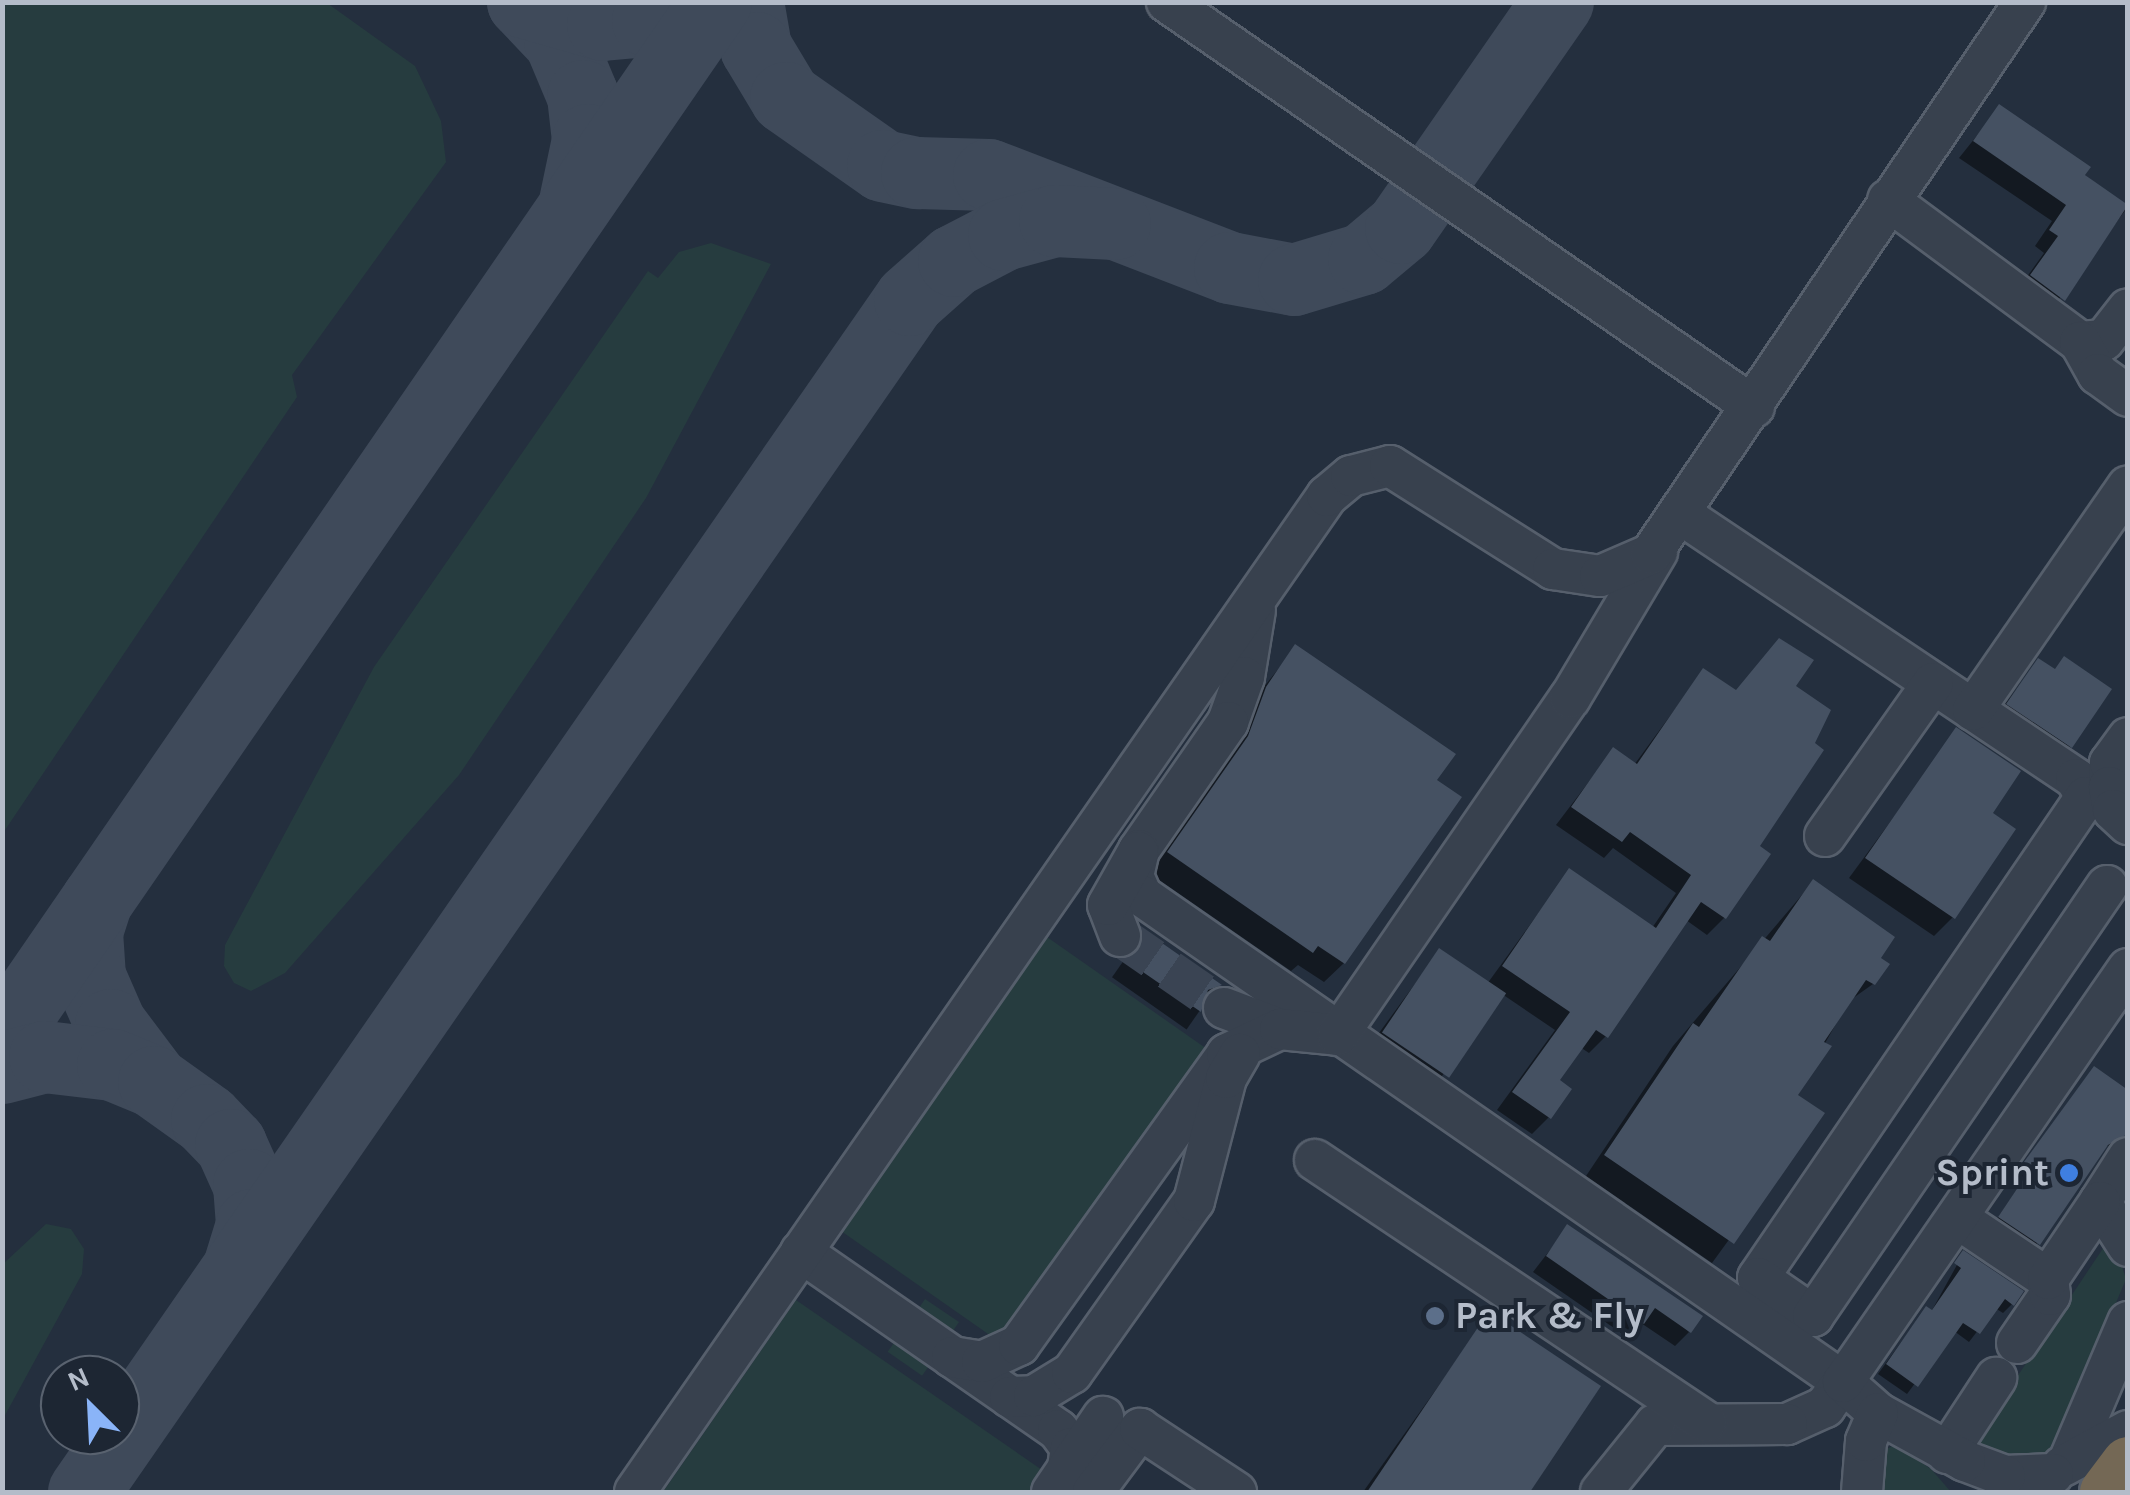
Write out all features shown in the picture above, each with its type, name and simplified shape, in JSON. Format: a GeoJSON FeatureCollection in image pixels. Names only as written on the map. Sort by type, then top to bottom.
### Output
{"type":"FeatureCollection","features":[{"type":"Feature","properties":{"kind":"highway"},"geometry":{"type":"LineString","coordinates":[[2066,1480],[2128,1464]]}},
{"type":"Feature","properties":{"kind":"street"},"geometry":{"type":"LineString","coordinates":[[1167,2],[1754,407]]}},
{"type":"Feature","properties":{"kind":"street"},"geometry":{"type":"LineString","coordinates":[[1338,1035],[1570,698],[1672,530],[1888,200],[2025,2]]}},
{"type":"Feature","properties":{"kind":"street"},"geometry":{"type":"LineString","coordinates":[[1888,200],[2080,342],[2098,374],[2128,396]]}},
{"type":"Feature","properties":{"kind":"street"},"geometry":{"type":"LineString","coordinates":[[2080,342],[2104,340],[2128,310]]}},
{"type":"Feature","properties":{"kind":"street"},"geometry":{"type":"LineString","coordinates":[[636,1492],[1327,496],[1377,466],[1409,472],[1562,572],[1612,574],[1672,530]]}},
{"type":"Feature","properties":{"kind":"street"},"geometry":{"type":"LineString","coordinates":[[1973,710],[2128,486]]}},
{"type":"Feature","properties":{"kind":"street"},"geometry":{"type":"LineString","coordinates":[[1672,530],[1932,683],[2084,788],[2083,806],[1758,1278],[1813,1316],[2108,886]]}},
{"type":"Feature","properties":{"kind":"street"},"geometry":{"type":"LineString","coordinates":[[1120,936],[1108,905],[1140,850],[1228,722],[1244,678],[1260,592]]}},
{"type":"Feature","properties":{"kind":"street"},"geometry":{"type":"LineString","coordinates":[[1825,836],[1932,683]]}},
{"type":"Feature","properties":{"kind":"street"},"geometry":{"type":"LineString","coordinates":[[2128,738],[2110,763],[2118,795],[2113,810],[2128,824]]}},
{"type":"Feature","properties":{"kind":"street"},"geometry":{"type":"LineString","coordinates":[[1140,850],[1133,876],[1142,896],[1254,1024],[1338,1035],[1844,1382],[1878,1413],[1935,1447],[2005,1476],[2066,1480],[2128,1431]]}},
{"type":"Feature","properties":{"kind":"street"},"geometry":{"type":"LineString","coordinates":[[1602,1492],[1650,1428],[1802,1420],[1825,1408],[1957,1218],[2116,1010],[2128,968]]}},
{"type":"Feature","properties":{"kind":"street"},"geometry":{"type":"LineString","coordinates":[[952,1357],[982,1362],[1019,1345],[1254,1024]]}},
{"type":"Feature","properties":{"kind":"street"},"geometry":{"type":"LineString","coordinates":[[998,1389],[1034,1396],[1072,1373],[1194,1201],[1226,1078],[1254,1024]]}},
{"type":"Feature","properties":{"kind":"street"},"geometry":{"type":"LineString","coordinates":[[2017,1344],[2050,1295],[2048,1279],[2128,1158]]}},
{"type":"Feature","properties":{"kind":"street"},"geometry":{"type":"LineString","coordinates":[[1316,1160],[1712,1424]]}},
{"type":"Feature","properties":{"kind":"street"},"geometry":{"type":"LineString","coordinates":[[2100,1202],[2128,1246]]}},
{"type":"Feature","properties":{"kind":"street"},"geometry":{"type":"LineString","coordinates":[[1957,1218],[2048,1279]]}},
{"type":"Feature","properties":{"kind":"street"},"geometry":{"type":"LineString","coordinates":[[801,1252],[1065,1436],[1071,1484]]}},
{"type":"Feature","properties":{"kind":"street"},"geometry":{"type":"LineString","coordinates":[[2066,1480],[2128,1322]]}},
{"type":"Feature","properties":{"kind":"street"},"geometry":{"type":"LineString","coordinates":[[1935,1447],[1996,1378]]}},
{"type":"Feature","properties":{"kind":"street"},"geometry":{"type":"LineString","coordinates":[[1862,1492],[1866,1441],[1878,1413]]}},
{"type":"Feature","properties":{"kind":"street"},"geometry":{"type":"LineString","coordinates":[[1071,1484],[1103,1417]]}},
{"type":"Feature","properties":{"kind":"street"},"geometry":{"type":"LineString","coordinates":[[1071,1484],[1140,1430],[1236,1492]]}},
{"type":"Feature","properties":{"kind":"street"},"geometry":{"type":"LineString","coordinates":[[1935,1447],[1968,1492]]}},
{"type":"Feature","properties":{"kind":"green space"},"geometry":{"type":"Polygon","coordinates":[[[3,2],[327,3],[415,66],[441,121],[446,162],[292,375],[297,397],[3,833],[3,2]]]}},
{"type":"Feature","properties":{"kind":"green space"},"geometry":{"type":"Polygon","coordinates":[[[711,243],[771,264],[646,498],[459,775],[285,973],[251,991],[234,983],[224,966],[225,945],[374,667],[648,271],[658,278],[679,252],[711,243]]]}},
{"type":"Feature","properties":{"kind":"green space"},"geometry":{"type":"Polygon","coordinates":[[[1047,937],[1206,1048],[1000,1342],[841,1231],[1047,937]]]}},
{"type":"Feature","properties":{"kind":"green space"},"geometry":{"type":"Polygon","coordinates":[[[46,1224],[71,1229],[84,1249],[82,1274],[3,1419],[3,1264],[46,1224]]]}},
{"type":"Feature","properties":{"kind":"green space"},"geometry":{"type":"Polygon","coordinates":[[[2112,1235],[2126,1279],[2057,1443],[2029,1466],[1968,1450],[2112,1235]]]}},
{"type":"Feature","properties":{"kind":"green space"},"geometry":{"type":"Polygon","coordinates":[[[925,1299],[959,1322],[949,1337],[915,1314],[925,1299]]]}},
{"type":"Feature","properties":{"kind":"green space"},"geometry":{"type":"Polygon","coordinates":[[[796,1300],[1045,1472],[1031,1492],[663,1492],[796,1300]]]}},
{"type":"Feature","properties":{"kind":"green space"},"geometry":{"type":"Polygon","coordinates":[[[898,1337],[932,1361],[922,1376],[888,1352],[898,1337]]]}},
{"type":"Feature","properties":{"kind":"green space"},"geometry":{"type":"Polygon","coordinates":[[[1895,1445],[1931,1469],[1951,1492],[1874,1492],[1882,1451],[1895,1445]]]}},
{"type":"Feature","properties":{"kind":"building"},"geometry":{"type":"Polygon","coordinates":[[[1999,104],[2091,167],[2085,175],[2128,205],[2065,301],[2030,275],[2058,236],[2049,230],[2066,205],[1973,141],[1999,104]]]}},
{"type":"Feature","properties":{"kind":"building"},"geometry":{"type":"Polygon","coordinates":[[[1779,638],[1814,660],[1796,686],[1831,710],[1815,743],[1824,750],[1760,846],[1771,854],[1726,919],[1701,902],[1608,1038],[1596,1030],[1560,1080],[1572,1089],[1551,1119],[1512,1092],[1570,1012],[1502,966],[1569,868],[1656,928],[1691,875],[1630,832],[1622,842],[1571,807],[1613,747],[1637,764],[1703,668],[1736,690],[1779,638]]]}},
{"type":"Feature","properties":{"kind":"building"},"geometry":{"type":"Polygon","coordinates":[[[1295,644],[1456,754],[1437,780],[1462,797],[1345,964],[1318,946],[1313,953],[1167,852],[1248,736],[1266,687],[1295,644]]]}},
{"type":"Feature","properties":{"kind":"building"},"geometry":{"type":"Polygon","coordinates":[[[2064,656],[2112,689],[2072,748],[2006,704],[2038,658],[2055,669],[2064,656]]]}},
{"type":"Feature","properties":{"kind":"building"},"geometry":{"type":"Polygon","coordinates":[[[1956,727],[2021,771],[1993,813],[2016,829],[1955,919],[1865,858],[1956,727]]]}},
{"type":"Feature","properties":{"kind":"building"},"geometry":{"type":"Polygon","coordinates":[[[1813,879],[1895,937],[1881,958],[1890,964],[1875,985],[1866,980],[1824,1042],[1832,1046],[1798,1095],[1825,1113],[1734,1244],[1604,1155],[1693,1023],[1699,1027],[1762,936],[1770,941],[1813,879]]]}},
{"type":"Feature","properties":{"kind":"building"},"geometry":{"type":"Polygon","coordinates":[[[1142,929],[1222,985],[1208,990],[1201,1012],[1124,959],[1139,950],[1142,929]]]}},
{"type":"Feature","properties":{"kind":"building"},"geometry":{"type":"Polygon","coordinates":[[[1439,948],[1506,993],[1449,1078],[1382,1033],[1439,948]]]}},
{"type":"Feature","properties":{"kind":"building"},"geometry":{"type":"Polygon","coordinates":[[[2094,1066],[2128,1090],[2128,1134],[2108,1145],[2040,1245],[1998,1217],[2029,1171],[2021,1166],[2094,1066]]]}},
{"type":"Feature","properties":{"kind":"building"},"geometry":{"type":"Polygon","coordinates":[[[1567,1224],[1703,1316],[1691,1333],[1655,1308],[1644,1324],[1546,1256],[1567,1224]]]}},
{"type":"Feature","properties":{"kind":"building"},"geometry":{"type":"Polygon","coordinates":[[[1963,1250],[2024,1291],[2014,1306],[2005,1299],[1980,1334],[1963,1323],[1918,1387],[1886,1364],[1926,1306],[1932,1310],[1961,1268],[1954,1263],[1963,1250]]]}},
{"type":"Feature","properties":{"kind":"building"},"geometry":{"type":"Polygon","coordinates":[[[1489,1311],[1601,1386],[1530,1492],[1367,1492],[1489,1311]]]}},
{"type":"Feature","properties":{"kind":"taxiway"},"geometry":{"type":"LineString","coordinates":[[523,2],[560,41],[583,96],[588,140],[575,202]]}},
{"type":"Feature","properties":{"kind":"taxiway"},"geometry":{"type":"LineString","coordinates":[[523,2],[603,25],[648,21],[694,2]]}},
{"type":"Feature","properties":{"kind":"taxiway"},"geometry":{"type":"LineString","coordinates":[[2,1039],[716,2]]}},
{"type":"Feature","properties":{"kind":"taxiway"},"geometry":{"type":"LineString","coordinates":[[748,2],[756,48],[786,98],[883,166],[917,173],[989,175],[1230,268],[1294,280],[1364,259],[1401,228],[1558,2]]}},
{"type":"Feature","properties":{"kind":"taxiway"},"geometry":{"type":"LineString","coordinates":[[84,1492],[910,300],[954,261],[1004,235],[1055,221],[1115,224]]}},
{"type":"Feature","properties":{"kind":"taxiway"},"geometry":{"type":"LineString","coordinates":[[97,901],[87,932],[90,977],[111,1025],[154,1082]]}},
{"type":"Feature","properties":{"kind":"taxiway"},"geometry":{"type":"LineString","coordinates":[[2,1068],[45,1057],[113,1065],[154,1082],[207,1120],[231,1145],[249,1185],[252,1225],[239,1267]]}},
{"type":"Feature","properties":{"kind":"tunnel"},"geometry":{"type":"LineString","coordinates":[[1120,936],[1224,1008]]}},
{"type":"Feature","properties":{"kind":"place","name":"Sprint"},"geometry":{"type":"Point","coordinates":[2069,1173]}},
{"type":"Feature","properties":{"kind":"place","name":"Park & Fly"},"geometry":{"type":"Point","coordinates":[1435,1316]}}]}
